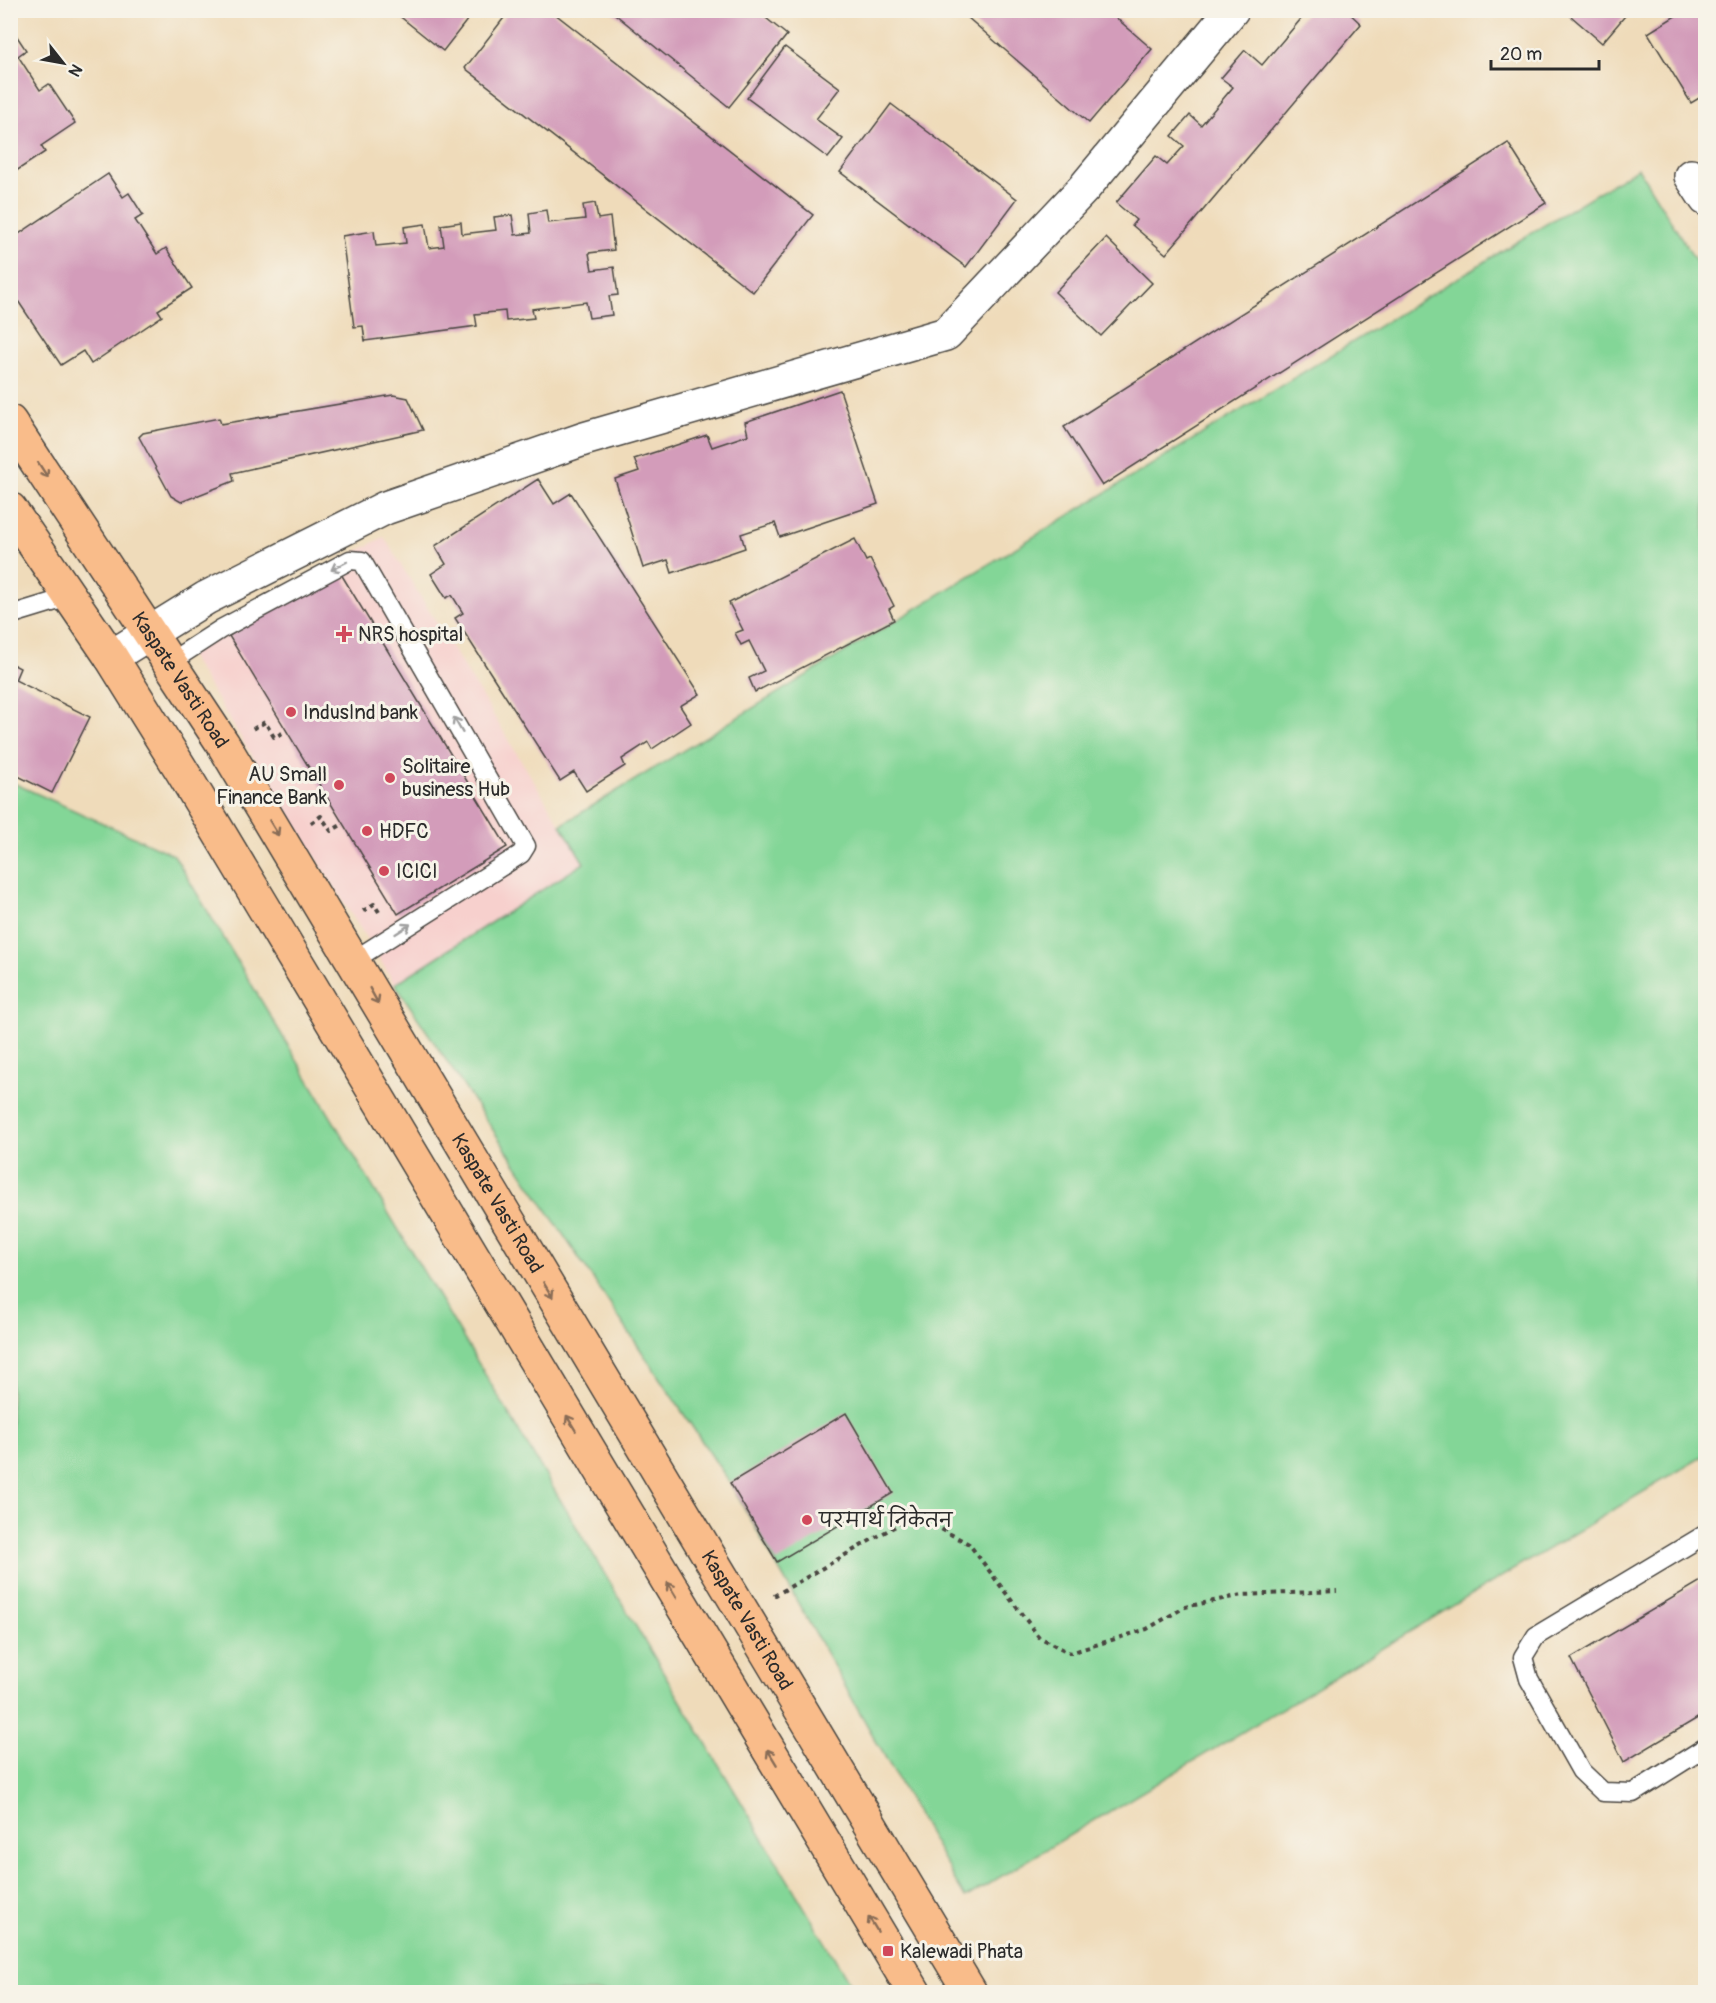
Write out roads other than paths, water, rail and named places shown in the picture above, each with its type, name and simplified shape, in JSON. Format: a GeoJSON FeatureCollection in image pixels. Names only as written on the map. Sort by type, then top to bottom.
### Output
{"type":"FeatureCollection","features":[{"type":"Feature","properties":{"kind":"main road","name":"Kaspate Vasti Road"},"geometry":{"type":"LineString","coordinates":[[10,422],[151,632],[354,960],[409,1059],[970,1992]]}},
{"type":"Feature","properties":{"kind":"main road"},"geometry":{"type":"LineString","coordinates":[[10,509],[111,657],[914,1992]]}},
{"type":"Feature","properties":{"kind":"main road"},"geometry":{"type":"LineString","coordinates":[[814,1827],[856,1803]]}},
{"type":"Feature","properties":{"kind":"street"},"geometry":{"type":"LineString","coordinates":[[111,657],[206,597],[385,508],[584,439],[946,334],[1084,188],[1232,10]]}},
{"type":"Feature","properties":{"kind":"lane"},"geometry":{"type":"LineString","coordinates":[[170,662],[221,629],[350,560],[359,558],[362,561],[526,846],[521,854],[354,960]]}},
{"type":"Feature","properties":{"kind":"lane"},"geometry":{"type":"LineString","coordinates":[[10,615],[69,597]]}},
{"type":"Feature","properties":{"kind":"lane"},"geometry":{"type":"LineString","coordinates":[[1706,1534],[1536,1636],[1523,1657],[1529,1679],[1581,1771],[1603,1792],[1632,1793],[1706,1747]]}},
{"type":"Feature","properties":{"kind":"place","name":"NRS hospital"},"geometry":{"type":"Point","coordinates":[344,634]}},
{"type":"Feature","properties":{"kind":"place","name":"IndusInd bank"},"geometry":{"type":"Point","coordinates":[291,712]}},
{"type":"Feature","properties":{"kind":"place","name":"Solitaire business Hub"},"geometry":{"type":"Point","coordinates":[390,778]}},
{"type":"Feature","properties":{"kind":"place","name":"AU Small Finance Bank"},"geometry":{"type":"Point","coordinates":[339,785]}},
{"type":"Feature","properties":{"kind":"place","name":"HDFC"},"geometry":{"type":"Point","coordinates":[367,831]}},
{"type":"Feature","properties":{"kind":"place","name":"ICICI"},"geometry":{"type":"Point","coordinates":[384,871]}},
{"type":"Feature","properties":{"kind":"place","name":"परमार्थ निकेतन"},"geometry":{"type":"Point","coordinates":[807,1520]}},
{"type":"Feature","properties":{"kind":"place","name":"Kalewadi Phata"},"geometry":{"type":"Point","coordinates":[888,1951]}}]}
